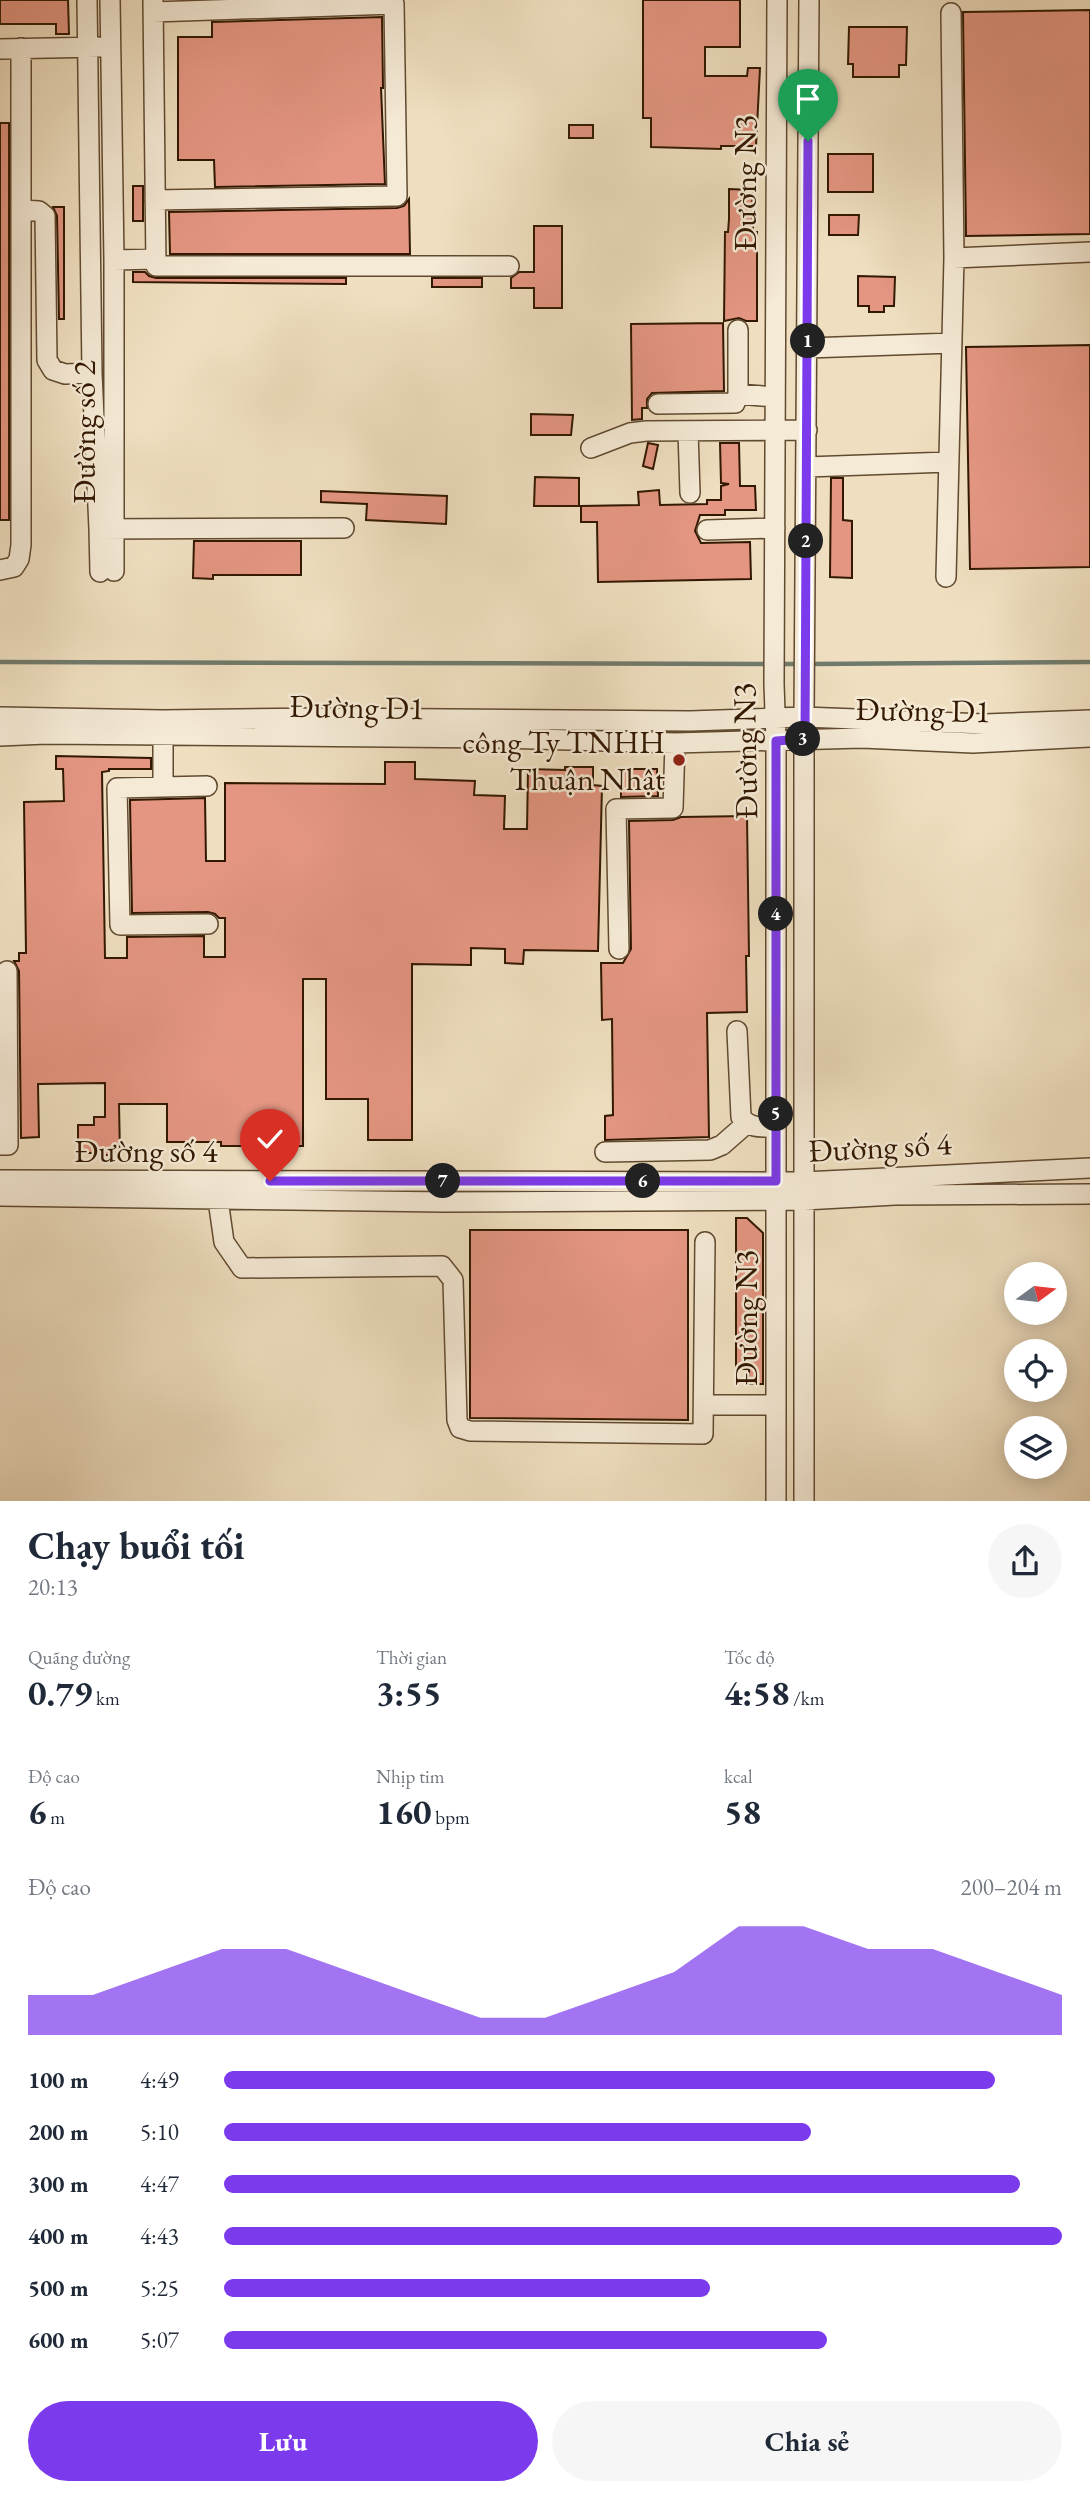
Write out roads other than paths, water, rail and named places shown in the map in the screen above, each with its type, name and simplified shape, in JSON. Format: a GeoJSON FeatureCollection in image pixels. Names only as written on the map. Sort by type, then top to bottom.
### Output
{"type":"FeatureCollection","features":[{"type":"Feature","properties":{"kind":"street","name":"Đường số 2"},"geometry":{"type":"LineString","coordinates":[[87,0],[92,373],[106,529]]}},
{"type":"Feature","properties":{"kind":"street","name":"Đường số 2"},"geometry":{"type":"LineString","coordinates":[[106,529],[114,260],[110,0]]}},
{"type":"Feature","properties":{"kind":"street","name":"Đường N3"},"geometry":{"type":"LineString","coordinates":[[776,0],[776,1500]]}},
{"type":"Feature","properties":{"kind":"street","name":"Đường N3"},"geometry":{"type":"LineString","coordinates":[[804,1499],[804,717],[809,0]]}},
{"type":"Feature","properties":{"kind":"street"},"geometry":{"type":"LineString","coordinates":[[155,200],[397,196],[394,5],[153,6],[155,200],[156,266],[509,267]]}},
{"type":"Feature","properties":{"kind":"street"},"geometry":{"type":"LineString","coordinates":[[946,577],[954,258],[951,12]]}},
{"type":"Feature","properties":{"kind":"street"},"geometry":{"type":"LineString","coordinates":[[0,49],[111,46]]}},
{"type":"Feature","properties":{"kind":"street"},"geometry":{"type":"LineString","coordinates":[[0,570],[13,567],[19,559],[21,544],[21,48]]}},
{"type":"Feature","properties":{"kind":"street"},"geometry":{"type":"LineString","coordinates":[[775,141],[808,141]]}},
{"type":"Feature","properties":{"kind":"street"},"geometry":{"type":"LineString","coordinates":[[21,210],[39,211],[45,216],[47,360],[53,370],[92,373]]}},
{"type":"Feature","properties":{"kind":"street"},"geometry":{"type":"LineString","coordinates":[[954,258],[1090,252]]}},
{"type":"Feature","properties":{"kind":"street"},"geometry":{"type":"LineString","coordinates":[[114,260],[156,259]]}},
{"type":"Feature","properties":{"kind":"street"},"geometry":{"type":"LineString","coordinates":[[658,404],[735,403],[738,394],[738,330]]}},
{"type":"Feature","properties":{"kind":"street"},"geometry":{"type":"LineString","coordinates":[[808,348],[951,342]]}},
{"type":"Feature","properties":{"kind":"street"},"geometry":{"type":"LineString","coordinates":[[738,394],[775,397]]}},
{"type":"Feature","properties":{"kind":"street"},"geometry":{"type":"LineString","coordinates":[[688,430],[690,493]]}},
{"type":"Feature","properties":{"kind":"street"},"geometry":{"type":"LineString","coordinates":[[591,448],[630,433],[807,430]]}},
{"type":"Feature","properties":{"kind":"street"},"geometry":{"type":"LineString","coordinates":[[807,467],[948,462]]}},
{"type":"Feature","properties":{"kind":"street"},"geometry":{"type":"LineString","coordinates":[[707,530],[775,521],[807,513]]}},
{"type":"Feature","properties":{"kind":"street"},"geometry":{"type":"LineString","coordinates":[[107,572],[106,529],[344,528]]}},
{"type":"Feature","properties":{"kind":"street","name":"Đường D1"},"geometry":{"type":"LineString","coordinates":[[0,717],[163,728]]}},
{"type":"Feature","properties":{"kind":"street","name":"Đường D1"},"geometry":{"type":"LineString","coordinates":[[0,736],[163,728],[496,728],[804,717],[985,724],[1090,719]]}},
{"type":"Feature","properties":{"kind":"street"},"geometry":{"type":"LineString","coordinates":[[163,728],[163,787]]}},
{"type":"Feature","properties":{"kind":"street","name":"Đường D1"},"geometry":{"type":"LineString","coordinates":[[496,728],[675,743],[805,739],[973,743],[1090,737]]}},
{"type":"Feature","properties":{"kind":"street"},"geometry":{"type":"LineString","coordinates":[[619,949],[616,809],[673,808],[675,743]]}},
{"type":"Feature","properties":{"kind":"street"},"geometry":{"type":"LineString","coordinates":[[207,786],[117,788],[120,925],[208,924]]}},
{"type":"Feature","properties":{"kind":"street"},"geometry":{"type":"LineString","coordinates":[[0,1145],[9,1145],[7,971]]}},
{"type":"Feature","properties":{"kind":"street"},"geometry":{"type":"LineString","coordinates":[[776,981],[806,981]]}},
{"type":"Feature","properties":{"kind":"street"},"geometry":{"type":"LineString","coordinates":[[737,1031],[741,1117],[746,1124],[752,1126],[776,1127]]}},
{"type":"Feature","properties":{"kind":"street"},"geometry":{"type":"LineString","coordinates":[[605,1152],[710,1150],[722,1145],[746,1124]]}},
{"type":"Feature","properties":{"kind":"street","name":"Đường số 4"},"geometry":{"type":"LineString","coordinates":[[804,1191],[1090,1168]]}},
{"type":"Feature","properties":{"kind":"street","name":"Đường số 4"},"geometry":{"type":"LineString","coordinates":[[0,1180],[177,1190],[218,1200],[328,1201],[776,1190]]}},
{"type":"Feature","properties":{"kind":"street"},"geometry":{"type":"LineString","coordinates":[[328,1201],[329,1181]]}},
{"type":"Feature","properties":{"kind":"street","name":"Đường số 4"},"geometry":{"type":"LineString","coordinates":[[0,1196],[329,1181],[895,1195],[1090,1194]]}},
{"type":"Feature","properties":{"kind":"street"},"geometry":{"type":"LineString","coordinates":[[218,1200],[224,1242],[242,1268],[442,1266],[453,1280],[457,1420],[460,1428],[470,1432],[703,1434],[705,1242]]}},
{"type":"Feature","properties":{"kind":"street"},"geometry":{"type":"LineString","coordinates":[[776,1381],[804,1380]]}},
{"type":"Feature","properties":{"kind":"street"},"geometry":{"type":"LineString","coordinates":[[704,1405],[776,1405]]}},
{"type":"Feature","properties":{"kind":"street"},"geometry":{"type":"LineString","coordinates":[[776,1500],[804,1499]]}},
{"type":"Feature","properties":{"kind":"waterway"},"geometry":{"type":"LineString","coordinates":[[0,662],[767,664]]}},
{"type":"Feature","properties":{"kind":"waterway"},"geometry":{"type":"LineString","coordinates":[[811,664],[1090,662]]}},
{"type":"Feature","properties":{"kind":"waterway"},"geometry":{"type":"LineString","coordinates":[[779,664],[799,664]]}},
{"type":"Feature","properties":{"kind":"place","name":"công Ty TNHH Thuận Nhật"},"geometry":{"type":"Point","coordinates":[679,760]}}]}
